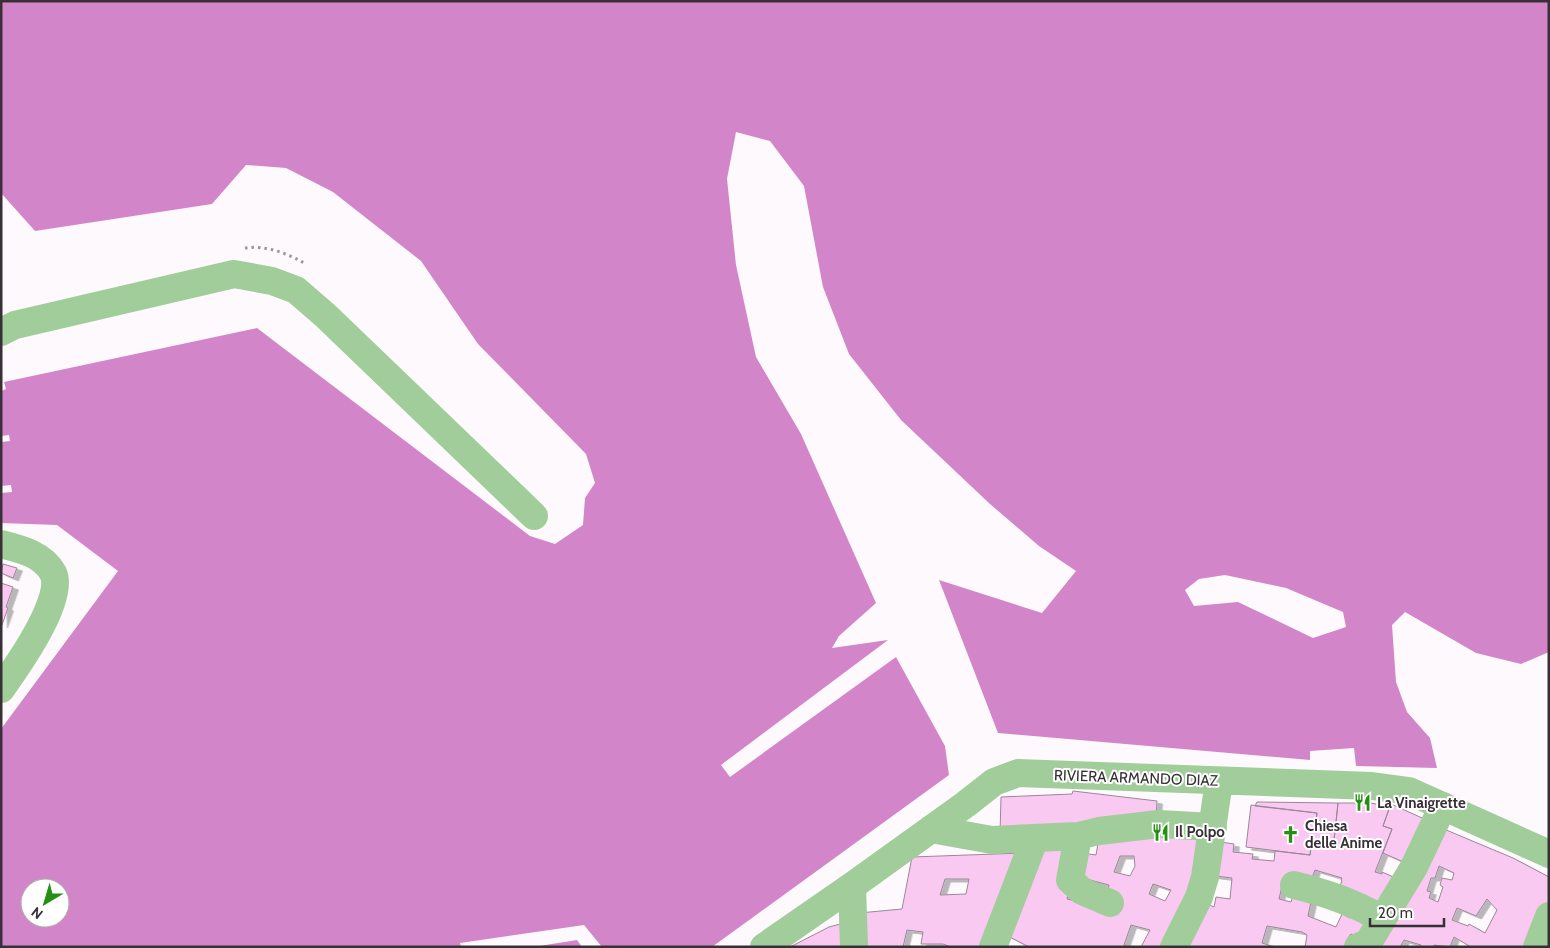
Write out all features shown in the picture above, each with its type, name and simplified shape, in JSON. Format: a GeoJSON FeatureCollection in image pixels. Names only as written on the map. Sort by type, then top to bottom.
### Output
{"type":"FeatureCollection","features":[{"type":"Feature","properties":{"kind":"street"},"geometry":{"type":"LineString","coordinates":[[1,332],[15,325],[234,274],[272,281],[296,290],[326,316],[534,516]]}},
{"type":"Feature","properties":{"kind":"street"},"geometry":{"type":"LineString","coordinates":[[1,544],[27,551],[44,562],[54,575],[54,596],[46,616],[25,654],[1,689]]}},
{"type":"Feature","properties":{"kind":"street","name":"RIVIERA ARMANDO DIAZ"},"geometry":{"type":"LineString","coordinates":[[764,947],[852,886],[994,782],[1018,773],[1372,786],[1409,791],[1549,854]]}},
{"type":"Feature","properties":{"kind":"street"},"geometry":{"type":"LineString","coordinates":[[1174,947],[1199,897],[1205,877],[1218,781]]}},
{"type":"Feature","properties":{"kind":"street"},"geometry":{"type":"LineString","coordinates":[[1358,947],[1368,943],[1414,867],[1443,806]]}},
{"type":"Feature","properties":{"kind":"street"},"geometry":{"type":"LineString","coordinates":[[931,829],[992,840],[1078,836],[1100,831],[1159,824],[1213,827]]}},
{"type":"Feature","properties":{"kind":"street"},"geometry":{"type":"LineString","coordinates":[[1078,836],[1070,880],[1082,890],[1110,903]]}},
{"type":"Feature","properties":{"kind":"street"},"geometry":{"type":"LineString","coordinates":[[1002,944],[1035,838]]}},
{"type":"Feature","properties":{"kind":"street"},"geometry":{"type":"LineString","coordinates":[[1294,885],[1332,894],[1382,918]]}},
{"type":"Feature","properties":{"kind":"street"},"geometry":{"type":"LineString","coordinates":[[852,886],[854,947]]}},
{"type":"Feature","properties":{"kind":"street"},"geometry":{"type":"LineString","coordinates":[[1537,947],[1549,916]]}},
{"type":"Feature","properties":{"kind":"path"},"geometry":{"type":"LineString","coordinates":[[243,248],[261,248],[287,254],[308,266]]}},
{"type":"Feature","properties":{"kind":"shaded area"},"geometry":{"type":"Polygon","coordinates":[[[1,1],[1549,1],[1549,652],[1521,664],[1476,653],[1405,612],[1392,625],[1396,682],[1407,712],[1430,738],[1437,768],[1356,766],[1354,748],[1310,751],[1310,760],[998,733],[939,580],[1042,613],[1076,571],[1039,546],[990,504],[901,420],[849,354],[823,287],[804,186],[770,141],[736,132],[727,179],[736,265],[756,357],[801,434],[876,603],[839,636],[832,648],[888,640],[721,765],[730,777],[896,657],[945,746],[949,775],[712,947],[602,947],[584,925],[460,943],[461,947],[1,947],[1,729],[118,571],[57,525],[1,523],[1,493],[12,492],[11,485],[1,486],[1,442],[10,441],[9,435],[1,436],[1,391],[6,389],[4,382],[257,328],[530,536],[555,544],[583,525],[585,498],[595,483],[586,454],[478,344],[421,261],[333,192],[286,168],[246,165],[212,204],[35,231],[1,193],[1,1]],[[1225,575],[1199,579],[1185,590],[1194,606],[1238,602],[1313,638],[1346,627],[1343,612],[1286,588],[1225,575]]]}},
{"type":"Feature","properties":{"kind":"shaded area"},"geometry":{"type":"Polygon","coordinates":[[[577,940],[582,947],[533,947],[577,940]]]}},
{"type":"Feature","properties":{"kind":"building"},"geometry":{"type":"Polygon","coordinates":[[[3,564],[17,568],[13,578],[1,573],[3,564]]]}},
{"type":"Feature","properties":{"kind":"building"},"geometry":{"type":"Polygon","coordinates":[[[1,583],[13,587],[2,625],[1,583]]]}},
{"type":"Feature","properties":{"kind":"building"},"geometry":{"type":"Polygon","coordinates":[[[1073,791],[1157,801],[1156,817],[1000,834],[1001,797],[1072,794],[1073,791]]]}},
{"type":"Feature","properties":{"kind":"building"},"geometry":{"type":"Polygon","coordinates":[[[1257,802],[1338,803],[1336,823],[1316,821],[1317,813],[1255,806],[1257,802]]]}},
{"type":"Feature","properties":{"kind":"building"},"geometry":{"type":"Polygon","coordinates":[[[1338,803],[1370,803],[1390,806],[1383,826],[1392,829],[1375,872],[1382,874],[1382,872],[1398,879],[1380,910],[1339,888],[1342,878],[1315,870],[1312,878],[1284,877],[1279,899],[1291,902],[1294,893],[1312,897],[1308,916],[1336,927],[1342,914],[1350,918],[1352,913],[1370,921],[1361,939],[1351,934],[1348,938],[1350,939],[1347,947],[1305,947],[1307,935],[1302,932],[1267,926],[1262,943],[1275,947],[1179,947],[1201,901],[1214,907],[1216,897],[1230,899],[1232,878],[1208,875],[1214,841],[1234,844],[1233,852],[1253,854],[1252,859],[1274,861],[1275,851],[1310,855],[1311,847],[1333,849],[1338,803]]]}},
{"type":"Feature","properties":{"kind":"building"},"geometry":{"type":"Polygon","coordinates":[[[1391,804],[1431,822],[1408,864],[1383,853],[1392,829],[1383,826],[1391,804]]]}},
{"type":"Feature","properties":{"kind":"building","name":"Chiesa delle Anime"},"geometry":{"type":"Polygon","coordinates":[[[1251,805],[1317,813],[1316,821],[1336,823],[1333,849],[1311,847],[1310,855],[1246,847],[1251,805]]]}},
{"type":"Feature","properties":{"kind":"building"},"geometry":{"type":"Polygon","coordinates":[[[1439,827],[1513,858],[1549,877],[1549,903],[1531,947],[1471,947],[1454,937],[1450,947],[1434,945],[1434,947],[1421,947],[1421,945],[1404,940],[1400,947],[1380,947],[1439,827]],[[1439,866],[1435,878],[1431,878],[1427,891],[1431,892],[1429,898],[1438,902],[1443,887],[1440,885],[1442,878],[1452,880],[1454,873],[1439,866]],[[1487,899],[1476,916],[1457,908],[1452,920],[1468,926],[1469,924],[1485,933],[1497,910],[1487,899]]]}},
{"type":"Feature","properties":{"kind":"building"},"geometry":{"type":"Polygon","coordinates":[[[1208,832],[1169,947],[1141,947],[1150,930],[1131,925],[1124,945],[1129,947],[1029,947],[1004,934],[1044,843],[1072,847],[1070,885],[1067,899],[1115,910],[1106,897],[1109,885],[1075,876],[1082,853],[1096,855],[1099,837],[1208,832]],[[1120,856],[1114,872],[1130,876],[1135,866],[1134,856],[1120,856]],[[1153,884],[1149,894],[1165,901],[1171,890],[1153,884]]]}},
{"type":"Feature","properties":{"kind":"building"},"geometry":{"type":"Polygon","coordinates":[[[1023,853],[989,947],[951,947],[943,944],[921,944],[923,932],[907,930],[903,947],[859,947],[859,913],[902,909],[912,857],[1023,853]],[[945,879],[940,895],[966,894],[969,879],[945,879]]]}},
{"type":"Feature","properties":{"kind":"building"},"geometry":{"type":"Polygon","coordinates":[[[844,923],[849,947],[790,947],[829,927],[844,923]]]}},
{"type":"Feature","properties":{"kind":"place","name":"La Vinaigrette"},"geometry":{"type":"Point","coordinates":[1363,803]}},
{"type":"Feature","properties":{"kind":"place","name":"Il Polpo"},"geometry":{"type":"Point","coordinates":[1161,832]}},
{"type":"Feature","properties":{"kind":"place","name":"Chiesa delle Anime"},"geometry":{"type":"Point","coordinates":[1291,835]}}]}
